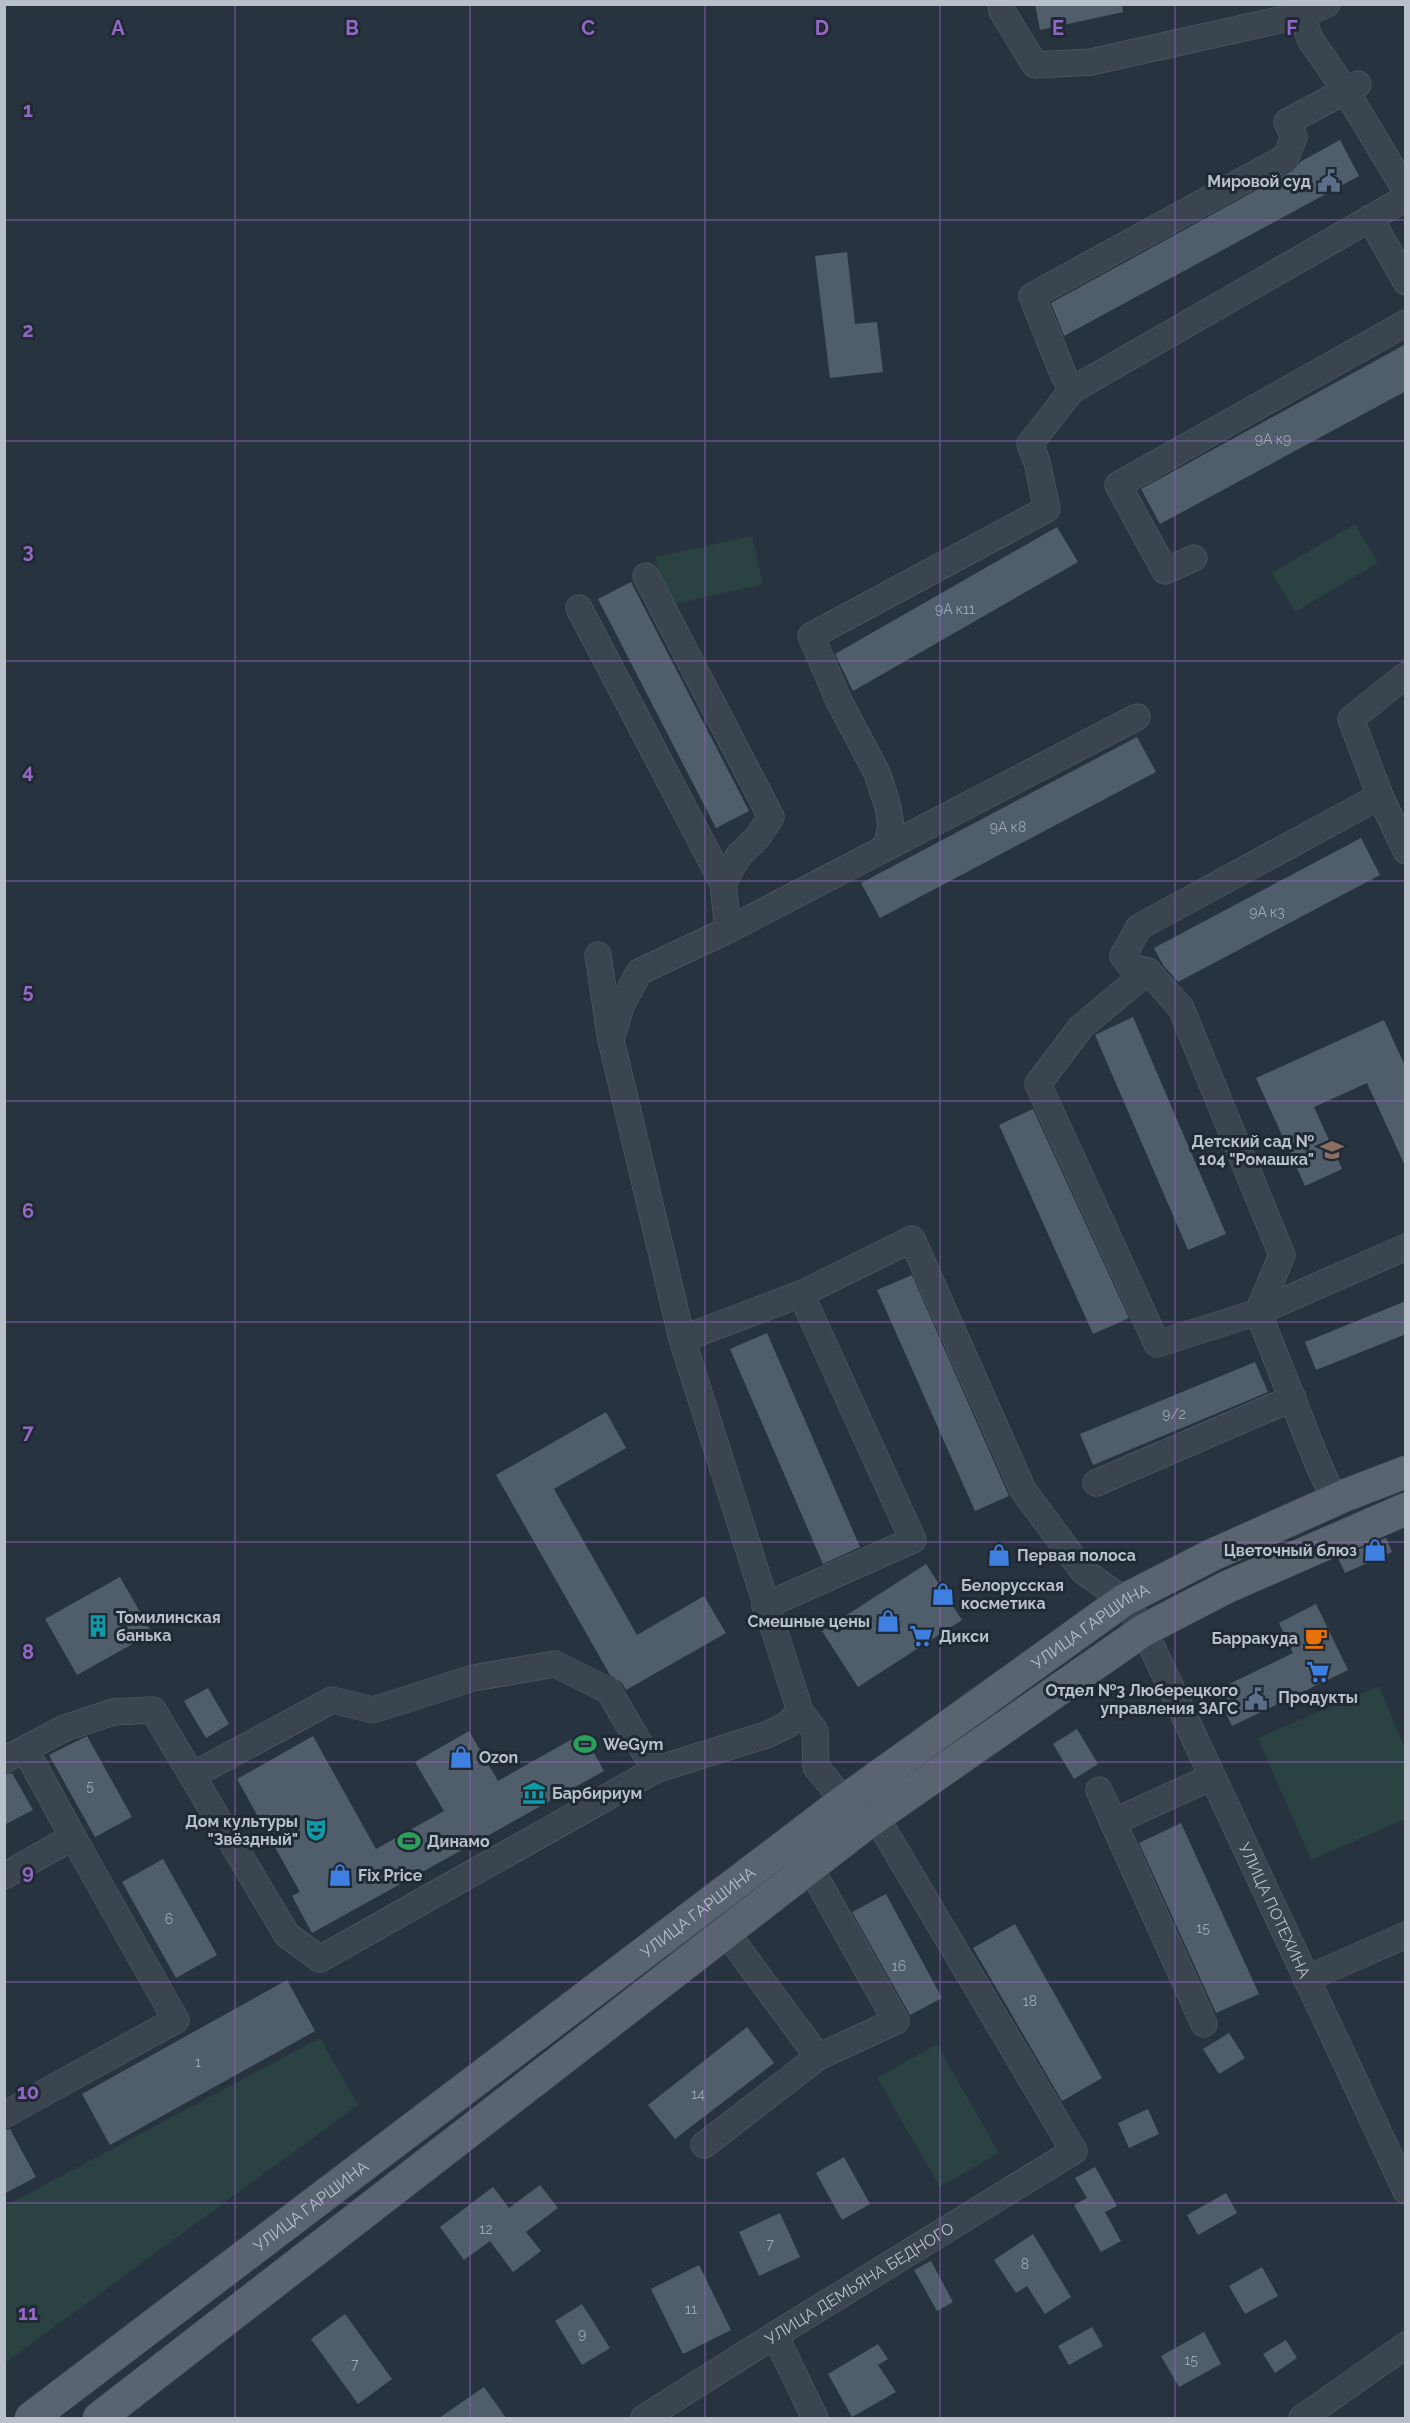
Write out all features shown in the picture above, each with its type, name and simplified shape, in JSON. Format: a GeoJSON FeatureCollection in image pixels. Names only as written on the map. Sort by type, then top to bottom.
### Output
{"type":"FeatureCollection","features":[{"type":"Feature","properties":{"kind":"main road","name":"УЛИЦА ГАРШИНА"},"geometry":{"type":"LineString","coordinates":[[31,2418],[844,1801],[1054,1648],[1124,1600],[1212,1555],[1335,1500],[1406,1472]]}},
{"type":"Feature","properties":{"kind":"main road","name":"УЛИЦА ГАРШИНА"},"geometry":{"type":"LineString","coordinates":[[99,2418],[876,1817],[1144,1630],[1227,1587],[1406,1509]]}},
{"type":"Feature","properties":{"kind":"street"},"geometry":{"type":"LineString","coordinates":[[1001,4],[1002,11],[1035,65],[1091,62],[1302,15],[1327,4]]}},
{"type":"Feature","properties":{"kind":"street"},"geometry":{"type":"LineString","coordinates":[[1302,15],[1310,39],[1352,88],[1406,191]]}},
{"type":"Feature","properties":{"kind":"street"},"geometry":{"type":"LineString","coordinates":[[1072,390],[1064,376],[1032,296],[1286,157],[1294,136],[1287,122],[1352,88]]}},
{"type":"Feature","properties":{"kind":"street"},"geometry":{"type":"LineString","coordinates":[[886,848],[891,827],[888,807],[877,773],[839,701],[811,636],[1047,509],[1037,462],[1030,444],[1072,390],[1406,198]]}},
{"type":"Feature","properties":{"kind":"street"},"geometry":{"type":"LineString","coordinates":[[1370,218],[1406,282]]}},
{"type":"Feature","properties":{"kind":"street"},"geometry":{"type":"LineString","coordinates":[[1194,558],[1164,571],[1118,485],[1406,323]]}},
{"type":"Feature","properties":{"kind":"street"},"geometry":{"type":"LineString","coordinates":[[646,576],[771,817],[757,838],[740,855],[723,883]]}},
{"type":"Feature","properties":{"kind":"street"},"geometry":{"type":"LineString","coordinates":[[579,608],[723,883],[728,930]]}},
{"type":"Feature","properties":{"kind":"street"},"geometry":{"type":"LineString","coordinates":[[1406,675],[1351,720],[1380,796],[1406,851]]}},
{"type":"Feature","properties":{"kind":"street"},"geometry":{"type":"LineString","coordinates":[[611,1040],[621,1006],[639,972],[728,930],[1137,717]]}},
{"type":"Feature","properties":{"kind":"street"},"geometry":{"type":"LineString","coordinates":[[1335,1500],[1258,1312],[1282,1255],[1181,1008],[1148,971],[1132,967],[1123,957],[1139,927],[1380,796]]}},
{"type":"Feature","properties":{"kind":"street"},"geometry":{"type":"LineString","coordinates":[[598,956],[611,1040],[682,1339],[800,1711],[815,1731],[816,1767],[844,1801]]}},
{"type":"Feature","properties":{"kind":"street"},"geometry":{"type":"LineString","coordinates":[[1148,971],[1082,1027],[1038,1084],[1157,1344],[1258,1312],[1406,1247]]}},
{"type":"Feature","properties":{"kind":"street"},"geometry":{"type":"LineString","coordinates":[[682,1339],[801,1294],[912,1239],[1023,1490],[1083,1571],[1124,1600]]}},
{"type":"Feature","properties":{"kind":"street"},"geometry":{"type":"LineString","coordinates":[[765,1606],[913,1540],[801,1294]]}},
{"type":"Feature","properties":{"kind":"street"},"geometry":{"type":"LineString","coordinates":[[1096,1483],[1293,1398]]}},
{"type":"Feature","properties":{"kind":"street","name":"УЛИЦА ПОТЕХИНА"},"geometry":{"type":"LineString","coordinates":[[1124,1600],[1144,1630],[1406,2191]]}},
{"type":"Feature","properties":{"kind":"street"},"geometry":{"type":"LineString","coordinates":[[193,1774],[332,1700],[372,1710],[473,1678],[555,1664],[609,1691],[655,1770]]}},
{"type":"Feature","properties":{"kind":"street"},"geometry":{"type":"LineString","coordinates":[[4,2115],[176,2020],[73,1837],[15,1754],[65,1728],[113,1712],[153,1710],[287,1935],[320,1959],[655,1770],[766,1735],[787,1725],[800,1711]]}},
{"type":"Feature","properties":{"kind":"street"},"geometry":{"type":"LineString","coordinates":[[1113,1822],[1212,1777]]}},
{"type":"Feature","properties":{"kind":"street"},"geometry":{"type":"LineString","coordinates":[[1099,1790],[1204,2024]]}},
{"type":"Feature","properties":{"kind":"street","name":"УЛИЦА ДЕМЬЯНА БЕДНОГО"},"geometry":{"type":"LineString","coordinates":[[645,2418],[1074,2151],[876,1817]]}},
{"type":"Feature","properties":{"kind":"street"},"geometry":{"type":"LineString","coordinates":[[4,1876],[73,1837]]}},
{"type":"Feature","properties":{"kind":"street"},"geometry":{"type":"LineString","coordinates":[[704,2145],[818,2057],[896,2021],[810,1867]]}},
{"type":"Feature","properties":{"kind":"street"},"geometry":{"type":"LineString","coordinates":[[726,1932],[818,2057]]}},
{"type":"Feature","properties":{"kind":"street"},"geometry":{"type":"LineString","coordinates":[[1306,1978],[1406,1935]]}},
{"type":"Feature","properties":{"kind":"street"},"geometry":{"type":"LineString","coordinates":[[775,2335],[815,2418]]}},
{"type":"Feature","properties":{"kind":"street"},"geometry":{"type":"LineString","coordinates":[[1302,2418],[1406,2345]]}},
{"type":"Feature","properties":{"kind":"green space"},"geometry":{"type":"Polygon","coordinates":[[[1355,524],[1378,563],[1295,612],[1272,573],[1355,524]]]}},
{"type":"Feature","properties":{"kind":"green space"},"geometry":{"type":"Polygon","coordinates":[[[752,536],[763,584],[666,606],[655,557],[752,536]]]}},
{"type":"Feature","properties":{"kind":"green space"},"geometry":{"type":"Polygon","coordinates":[[[1379,1686],[1405,1748],[1405,1819],[1311,1860],[1258,1738],[1379,1686]]]}},
{"type":"Feature","properties":{"kind":"green space"},"geometry":{"type":"Polygon","coordinates":[[[320,2038],[358,2105],[5,2363],[5,2206],[320,2038]]]}},
{"type":"Feature","properties":{"kind":"green space"},"geometry":{"type":"Polygon","coordinates":[[[937,2044],[999,2153],[940,2187],[877,2078],[937,2044]]]}},
{"type":"Feature","properties":{"kind":"building"},"geometry":{"type":"Polygon","coordinates":[[[1035,4],[1122,4],[1123,12],[1040,30],[1035,4]]]}},
{"type":"Feature","properties":{"kind":"building"},"geometry":{"type":"Polygon","coordinates":[[[1340,140],[1359,176],[1064,336],[1051,303],[1293,170],[1300,162],[1340,140]]]}},
{"type":"Feature","properties":{"kind":"building"},"geometry":{"type":"Polygon","coordinates":[[[847,252],[855,324],[877,322],[883,372],[830,378],[815,256],[847,252]]]}},
{"type":"Feature","properties":{"kind":"building"},"geometry":{"type":"Polygon","coordinates":[[[1406,344],[1406,391],[1160,524],[1141,489],[1406,344]]]}},
{"type":"Feature","properties":{"kind":"building"},"geometry":{"type":"Polygon","coordinates":[[[1057,527],[1078,562],[853,691],[835,654],[1057,527]]]}},
{"type":"Feature","properties":{"kind":"building"},"geometry":{"type":"Polygon","coordinates":[[[631,582],[749,811],[716,828],[598,599],[631,582]]]}},
{"type":"Feature","properties":{"kind":"building"},"geometry":{"type":"Polygon","coordinates":[[[1137,737],[1156,772],[880,918],[861,883],[1137,737]]]}},
{"type":"Feature","properties":{"kind":"building"},"geometry":{"type":"Polygon","coordinates":[[[1361,838],[1380,875],[1178,982],[1163,965],[1154,948],[1361,838]]]}},
{"type":"Feature","properties":{"kind":"building"},"geometry":{"type":"Polygon","coordinates":[[[1133,1017],[1226,1234],[1188,1250],[1095,1035],[1133,1017]]]}},
{"type":"Feature","properties":{"kind":"building"},"geometry":{"type":"Polygon","coordinates":[[[1384,1020],[1406,1068],[1406,1168],[1367,1083],[1314,1107],[1342,1169],[1305,1186],[1256,1078],[1384,1020]]]}},
{"type":"Feature","properties":{"kind":"building"},"geometry":{"type":"Polygon","coordinates":[[[1033,1109],[1129,1318],[1093,1334],[999,1125],[1033,1109]]]}},
{"type":"Feature","properties":{"kind":"building"},"geometry":{"type":"Polygon","coordinates":[[[912,1275],[1009,1496],[975,1511],[877,1290],[912,1275]]]}},
{"type":"Feature","properties":{"kind":"building"},"geometry":{"type":"Polygon","coordinates":[[[1406,1301],[1406,1334],[1316,1370],[1305,1342],[1406,1301]]]}},
{"type":"Feature","properties":{"kind":"building"},"geometry":{"type":"Polygon","coordinates":[[[767,1333],[860,1547],[823,1564],[730,1349],[767,1333]]]}},
{"type":"Feature","properties":{"kind":"building"},"geometry":{"type":"Polygon","coordinates":[[[1255,1362],[1268,1392],[1093,1465],[1080,1434],[1255,1362]]]}},
{"type":"Feature","properties":{"kind":"building"},"geometry":{"type":"Polygon","coordinates":[[[606,1412],[626,1448],[554,1489],[637,1635],[704,1596],[726,1633],[626,1690],[622,1683],[610,1675],[496,1475],[606,1412]]]}},
{"type":"Feature","properties":{"kind":"building"},"geometry":{"type":"Polygon","coordinates":[[[1386,1538],[1392,1552],[1345,1573],[1338,1558],[1386,1538]]]}},
{"type":"Feature","properties":{"kind":"building"},"geometry":{"type":"Polygon","coordinates":[[[926,1564],[962,1620],[858,1687],[822,1631],[926,1564]]]}},
{"type":"Feature","properties":{"kind":"building","name":"Томилинская банька"},"geometry":{"type":"Polygon","coordinates":[[[120,1577],[152,1633],[77,1675],[45,1619],[120,1577]]]}},
{"type":"Feature","properties":{"kind":"building"},"geometry":{"type":"Polygon","coordinates":[[[1316,1604],[1348,1670],[1232,1726],[1215,1691],[1293,1653],[1279,1623],[1316,1604]]]}},
{"type":"Feature","properties":{"kind":"building"},"geometry":{"type":"Polygon","coordinates":[[[208,1688],[229,1724],[206,1738],[184,1701],[208,1688]]]}},
{"type":"Feature","properties":{"kind":"building"},"geometry":{"type":"Polygon","coordinates":[[[1077,1729],[1098,1764],[1074,1779],[1053,1744],[1077,1729]]]}},
{"type":"Feature","properties":{"kind":"building","name":"Дом культуры \"Звёздный\""},"geometry":{"type":"Polygon","coordinates":[[[469,1731],[498,1781],[583,1733],[604,1771],[312,1933],[292,1896],[300,1892],[237,1779],[313,1736],[376,1849],[444,1811],[415,1762],[469,1731]]]}},
{"type":"Feature","properties":{"kind":"building"},"geometry":{"type":"Polygon","coordinates":[[[87,1736],[132,1817],[95,1837],[49,1755],[87,1736]]]}},
{"type":"Feature","properties":{"kind":"building"},"geometry":{"type":"Polygon","coordinates":[[[12,1773],[33,1810],[4,1825],[4,1775],[12,1773]]]}},
{"type":"Feature","properties":{"kind":"building"},"geometry":{"type":"Polygon","coordinates":[[[1181,1823],[1259,1994],[1216,2013],[1139,1843],[1181,1823]]]}},
{"type":"Feature","properties":{"kind":"building"},"geometry":{"type":"Polygon","coordinates":[[[163,1859],[217,1955],[176,1978],[122,1882],[163,1859]]]}},
{"type":"Feature","properties":{"kind":"building"},"geometry":{"type":"Polygon","coordinates":[[[886,1894],[942,1998],[910,2015],[852,1912],[886,1894]]]}},
{"type":"Feature","properties":{"kind":"building"},"geometry":{"type":"Polygon","coordinates":[[[1015,1924],[1102,2078],[1062,2101],[973,1948],[1015,1924]]]}},
{"type":"Feature","properties":{"kind":"building"},"geometry":{"type":"Polygon","coordinates":[[[287,1980],[315,2031],[110,2145],[82,2094],[287,1980]]]}},
{"type":"Feature","properties":{"kind":"building"},"geometry":{"type":"Polygon","coordinates":[[[747,2027],[774,2063],[675,2139],[648,2105],[747,2027]]]}},
{"type":"Feature","properties":{"kind":"building"},"geometry":{"type":"Polygon","coordinates":[[[1229,2033],[1245,2058],[1219,2074],[1203,2049],[1229,2033]]]}},
{"type":"Feature","properties":{"kind":"building"},"geometry":{"type":"Polygon","coordinates":[[[1148,2109],[1159,2134],[1129,2148],[1118,2123],[1148,2109]]]}},
{"type":"Feature","properties":{"kind":"building"},"geometry":{"type":"Polygon","coordinates":[[[10,2129],[36,2177],[4,2194],[4,2130],[10,2129]]]}},
{"type":"Feature","properties":{"kind":"building"},"geometry":{"type":"Polygon","coordinates":[[[844,2157],[870,2204],[842,2220],[816,2173],[844,2157]]]}},
{"type":"Feature","properties":{"kind":"building"},"geometry":{"type":"Polygon","coordinates":[[[1095,2167],[1117,2206],[1105,2212],[1121,2241],[1101,2252],[1074,2205],[1087,2198],[1075,2178],[1095,2167]]]}},
{"type":"Feature","properties":{"kind":"building"},"geometry":{"type":"Polygon","coordinates":[[[540,2185],[558,2208],[526,2232],[541,2251],[513,2272],[490,2241],[464,2260],[440,2227],[493,2187],[509,2208],[540,2185]]]}},
{"type":"Feature","properties":{"kind":"building"},"geometry":{"type":"Polygon","coordinates":[[[1226,2193],[1237,2213],[1198,2235],[1187,2215],[1226,2193]]]}},
{"type":"Feature","properties":{"kind":"building"},"geometry":{"type":"Polygon","coordinates":[[[780,2213],[800,2257],[759,2276],[739,2232],[780,2213]]]}},
{"type":"Feature","properties":{"kind":"building"},"geometry":{"type":"Polygon","coordinates":[[[1033,2234],[1071,2297],[1045,2314],[1027,2286],[1016,2293],[994,2260],[1033,2234]]]}},
{"type":"Feature","properties":{"kind":"building"},"geometry":{"type":"Polygon","coordinates":[[[931,2261],[953,2302],[937,2311],[914,2270],[931,2261]]]}},
{"type":"Feature","properties":{"kind":"building"},"geometry":{"type":"Polygon","coordinates":[[[699,2265],[731,2330],[683,2354],[651,2289],[699,2265]]]}},
{"type":"Feature","properties":{"kind":"building"},"geometry":{"type":"Polygon","coordinates":[[[1262,2267],[1278,2296],[1245,2314],[1229,2286],[1262,2267]]]}},
{"type":"Feature","properties":{"kind":"building"},"geometry":{"type":"Polygon","coordinates":[[[582,2304],[610,2348],[582,2365],[555,2321],[582,2304]]]}},
{"type":"Feature","properties":{"kind":"building"},"geometry":{"type":"Polygon","coordinates":[[[345,2314],[392,2379],[358,2404],[311,2339],[345,2314]]]}},
{"type":"Feature","properties":{"kind":"building"},"geometry":{"type":"Polygon","coordinates":[[[1092,2327],[1103,2346],[1069,2365],[1058,2346],[1092,2327]]]}},
{"type":"Feature","properties":{"kind":"building"},"geometry":{"type":"Polygon","coordinates":[[[1204,2332],[1221,2364],[1179,2387],[1161,2356],[1204,2332]]]}},
{"type":"Feature","properties":{"kind":"building"},"geometry":{"type":"Polygon","coordinates":[[[1286,2340],[1297,2358],[1275,2373],[1263,2354],[1286,2340]]]}},
{"type":"Feature","properties":{"kind":"building"},"geometry":{"type":"Polygon","coordinates":[[[878,2344],[888,2359],[878,2365],[896,2392],[852,2417],[828,2374],[878,2344]]]}},
{"type":"Feature","properties":{"kind":"building"},"geometry":{"type":"Polygon","coordinates":[[[484,2387],[506,2418],[439,2418],[484,2387]]]}},
{"type":"Feature","properties":{"kind":"place","name":"Мировой суд"},"geometry":{"type":"Point","coordinates":[1329,181]}},
{"type":"Feature","properties":{"kind":"place","name":"Детский сад № 104 \"Ромашка\""},"geometry":{"type":"Point","coordinates":[1332,1150]}},
{"type":"Feature","properties":{"kind":"place","name":"Цветочный блюз"},"geometry":{"type":"Point","coordinates":[1375,1550]}},
{"type":"Feature","properties":{"kind":"place","name":"Первая полоса"},"geometry":{"type":"Point","coordinates":[999,1555]}},
{"type":"Feature","properties":{"kind":"place","name":"Белорусская косметика"},"geometry":{"type":"Point","coordinates":[943,1594]}},
{"type":"Feature","properties":{"kind":"place","name":"Смешные цены"},"geometry":{"type":"Point","coordinates":[888,1621]}},
{"type":"Feature","properties":{"kind":"place","name":"Томилинская банька"},"geometry":{"type":"Point","coordinates":[98,1626]}},
{"type":"Feature","properties":{"kind":"place","name":"Дикси"},"geometry":{"type":"Point","coordinates":[921,1636]}},
{"type":"Feature","properties":{"kind":"place","name":"Барракуда"},"geometry":{"type":"Point","coordinates":[1316,1638]}},
{"type":"Feature","properties":{"kind":"place","name":"Продукты"},"geometry":{"type":"Point","coordinates":[1318,1672]}},
{"type":"Feature","properties":{"kind":"place","name":"Отдел №3 Люберецкого управления ЗАГС"},"geometry":{"type":"Point","coordinates":[1256,1699]}},
{"type":"Feature","properties":{"kind":"place","name":"WeGym"},"geometry":{"type":"Point","coordinates":[585,1744]}},
{"type":"Feature","properties":{"kind":"place","name":"Ozon"},"geometry":{"type":"Point","coordinates":[461,1757]}},
{"type":"Feature","properties":{"kind":"place","name":"Барбириум"},"geometry":{"type":"Point","coordinates":[534,1793]}},
{"type":"Feature","properties":{"kind":"place","name":"Дом культуры \"Звёздный\""},"geometry":{"type":"Point","coordinates":[316,1830]}},
{"type":"Feature","properties":{"kind":"place","name":"Динамо"},"geometry":{"type":"Point","coordinates":[409,1841]}},
{"type":"Feature","properties":{"kind":"place","name":"Fix Price"},"geometry":{"type":"Point","coordinates":[340,1875]}}]}
